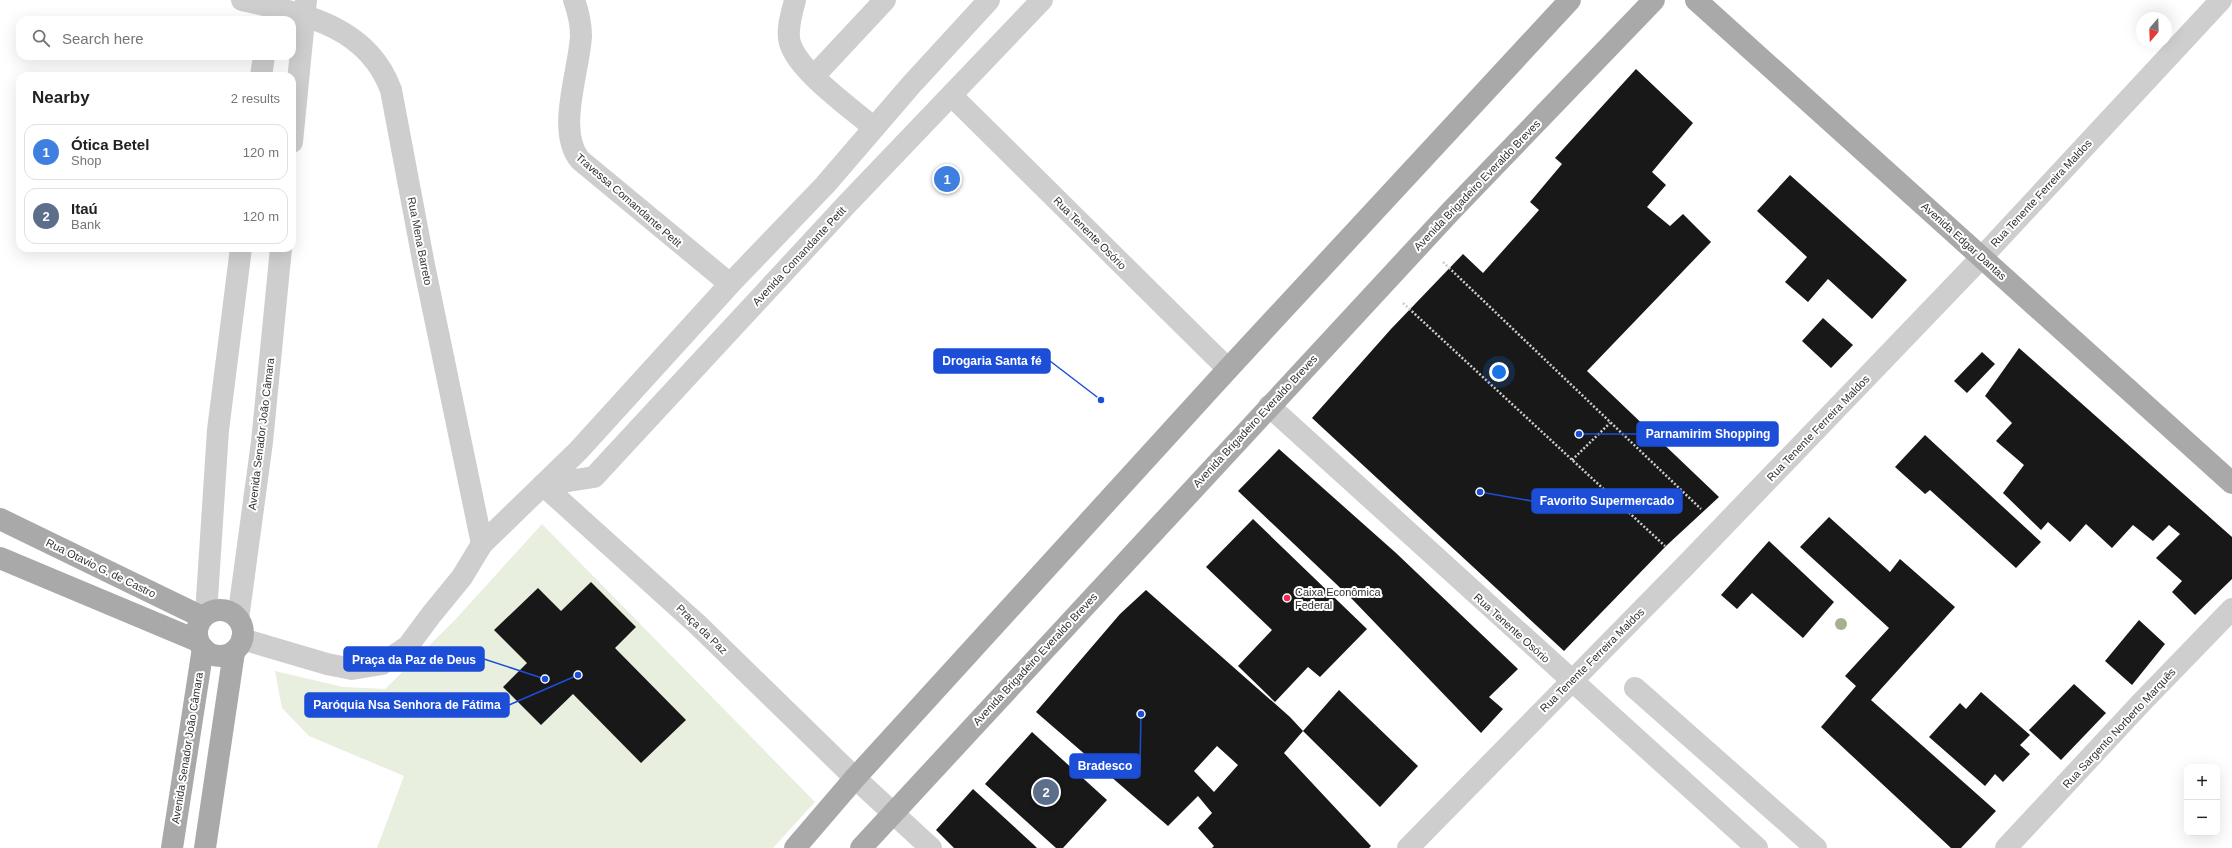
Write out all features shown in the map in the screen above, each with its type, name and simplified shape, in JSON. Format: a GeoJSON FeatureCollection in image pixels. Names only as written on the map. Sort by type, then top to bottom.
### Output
{"type":"FeatureCollection","features":[{"type":"Feature","properties":{"kind":"main road"},"geometry":{"type":"LineString","coordinates":[[795,848],[856,778],[1228,369],[1570,0]]}},
{"type":"Feature","properties":{"kind":"main road","name":"Avenida Brigadeiro Everaldo Breves"},"geometry":{"type":"LineString","coordinates":[[862,848],[893,812],[1422,242],[1654,0]]}},
{"type":"Feature","properties":{"kind":"main road","name":"Avenida Edgar Dantas"},"geometry":{"type":"LineString","coordinates":[[1696,0],[2232,483]]}},
{"type":"Feature","properties":{"kind":"main road","name":"Rua Otavio G. de Castro"},"geometry":{"type":"LineString","coordinates":[[0,519],[204,616]]}},
{"type":"Feature","properties":{"kind":"main road"},"geometry":{"type":"LineString","coordinates":[[0,558],[200,645],[209,654],[218,656],[226,655],[238,636],[227,611],[212,611],[204,616],[197,627],[200,645]]}},
{"type":"Feature","properties":{"kind":"main road","name":"Avenida Senador João Câmara"},"geometry":{"type":"LineString","coordinates":[[205,848],[238,636]]}},
{"type":"Feature","properties":{"kind":"main road","name":"Avenida Senador João Câmara"},"geometry":{"type":"LineString","coordinates":[[172,848],[200,645]]}},
{"type":"Feature","properties":{"kind":"street","name":"Rua Mena Barreto"},"geometry":{"type":"LineString","coordinates":[[242,0],[269,9],[305,9],[338,28],[361,44],[376,59],[385,73],[391,90],[424,265],[482,544]]}},
{"type":"Feature","properties":{"kind":"street","name":"Travessa Comandante Petit"},"geometry":{"type":"LineString","coordinates":[[574,0],[581,35],[571,100],[570,139],[573,152],[580,160],[647,218],[730,284]]}},
{"type":"Feature","properties":{"kind":"street"},"geometry":{"type":"LineString","coordinates":[[795,0],[790,18],[790,42],[798,61],[874,128]]}},
{"type":"Feature","properties":{"kind":"street"},"geometry":{"type":"LineString","coordinates":[[814,76],[885,0]]}},
{"type":"Feature","properties":{"kind":"street"},"geometry":{"type":"LineString","coordinates":[[238,636],[326,664],[352,669],[382,664],[408,646],[462,577],[482,544],[578,451],[730,284],[825,185],[911,84],[989,0]]}},
{"type":"Feature","properties":{"kind":"street","name":"Avenida Comandante Petit"},"geometry":{"type":"LineString","coordinates":[[544,485],[594,477],[847,204],[952,96],[1042,0]]}},
{"type":"Feature","properties":{"kind":"street","name":"Rua Tenente Ferreira Maldos"},"geometry":{"type":"LineString","coordinates":[[1408,848],[1722,528],[1982,257],[2221,0]]}},
{"type":"Feature","properties":{"kind":"street"},"geometry":{"type":"LineString","coordinates":[[296,101],[305,9]]}},
{"type":"Feature","properties":{"kind":"street"},"geometry":{"type":"LineString","coordinates":[[262,72],[264,60]]}},
{"type":"Feature","properties":{"kind":"street","name":"Rua Tenente Osório"},"geometry":{"type":"LineString","coordinates":[[952,96],[1228,369]]}},
{"type":"Feature","properties":{"kind":"street"},"geometry":{"type":"LineString","coordinates":[[825,185],[847,204]]}},
{"type":"Feature","properties":{"kind":"street"},"geometry":{"type":"LineString","coordinates":[[204,616],[218,430],[240,252]]}},
{"type":"Feature","properties":{"kind":"street","name":"Avenida Senador João Câmara"},"geometry":{"type":"LineString","coordinates":[[238,636],[262,442],[281,252]]}},
{"type":"Feature","properties":{"kind":"street","name":"Rua Tenente Osório"},"geometry":{"type":"LineString","coordinates":[[1269,406],[1757,848]]}},
{"type":"Feature","properties":{"kind":"street","name":"Praça da Paz"},"geometry":{"type":"LineString","coordinates":[[544,485],[698,625],[856,778],[931,848]]}},
{"type":"Feature","properties":{"kind":"street","name":"Rua Sargento Norberto Marquês"},"geometry":{"type":"LineString","coordinates":[[2006,848],[2141,703],[2232,609]]}},
{"type":"Feature","properties":{"kind":"street"},"geometry":{"type":"LineString","coordinates":[[1635,688],[1816,848]]}},
{"type":"Feature","properties":{"kind":"path"},"geometry":{"type":"LineString","coordinates":[[1422,242],[1610,423],[1722,528]]}},
{"type":"Feature","properties":{"kind":"path"},"geometry":{"type":"LineString","coordinates":[[1383,284],[1686,565]]}},
{"type":"Feature","properties":{"kind":"path"},"geometry":{"type":"LineString","coordinates":[[1572,460],[1610,423]]}},
{"type":"Feature","properties":{"kind":"green space"},"geometry":{"type":"Polygon","coordinates":[[[542,524],[815,802],[773,848],[377,848],[404,776],[309,736],[282,708],[275,671],[343,687],[385,689],[453,622],[542,524]]]}},
{"type":"Feature","properties":{"kind":"building"},"geometry":{"type":"Polygon","coordinates":[[[1636,69],[1693,123],[1652,172],[1666,185],[1647,207],[1670,226],[1683,214],[1711,242],[1587,371],[1719,497],[1666,546],[1564,651],[1312,418],[1391,329],[1463,254],[1483,273],[1539,210],[1530,202],[1562,164],[1555,158],[1636,69]]]}},
{"type":"Feature","properties":{"kind":"building"},"geometry":{"type":"Polygon","coordinates":[[[1790,175],[1907,280],[1872,319],[1828,279],[1808,302],[1785,282],[1807,257],[1757,211],[1790,175]]]}},
{"type":"Feature","properties":{"kind":"building"},"geometry":{"type":"Polygon","coordinates":[[[1823,318],[1853,345],[1831,368],[1802,341],[1823,318]]]}},
{"type":"Feature","properties":{"kind":"building"},"geometry":{"type":"Polygon","coordinates":[[[2019,348],[2232,537],[2232,579],[2195,615],[2172,592],[2182,581],[2156,558],[2180,534],[2169,525],[2153,541],[2133,525],[2112,548],[2086,524],[2070,542],[2048,522],[2041,530],[2003,493],[2024,465],[1996,441],[2012,423],[1985,396],[2019,348]]]}},
{"type":"Feature","properties":{"kind":"building"},"geometry":{"type":"Polygon","coordinates":[[[1982,352],[1995,364],[1967,393],[1954,381],[1982,352]]]}},
{"type":"Feature","properties":{"kind":"building"},"geometry":{"type":"Polygon","coordinates":[[[1925,435],[2041,542],[2016,568],[1930,490],[1925,494],[1895,467],[1925,435]]]}},
{"type":"Feature","properties":{"kind":"building"},"geometry":{"type":"Polygon","coordinates":[[[1279,449],[1396,553],[1518,669],[1489,697],[1503,709],[1481,733],[1353,600],[1238,491],[1279,449]]]}},
{"type":"Feature","properties":{"kind":"building"},"geometry":{"type":"Polygon","coordinates":[[[1829,517],[1890,572],[1900,559],[1955,607],[1871,700],[1996,811],[1961,848],[1951,848],[1821,727],[1856,686],[1845,676],[1889,628],[1800,547],[1829,517]]]}},
{"type":"Feature","properties":{"kind":"building","name":"Caixa Econômica Federal"},"geometry":{"type":"Polygon","coordinates":[[[1253,519],[1367,629],[1320,677],[1308,667],[1275,702],[1238,666],[1272,630],[1206,567],[1253,519]]]}},
{"type":"Feature","properties":{"kind":"building"},"geometry":{"type":"Polygon","coordinates":[[[1769,541],[1834,602],[1803,638],[1752,593],[1737,609],[1721,595],[1769,541]]]}},
{"type":"Feature","properties":{"kind":"building"},"geometry":{"type":"Polygon","coordinates":[[[591,582],[636,627],[615,648],[686,720],[641,763],[573,694],[541,725],[503,687],[527,663],[494,630],[538,588],[561,611],[591,582]]]}},
{"type":"Feature","properties":{"kind":"building"},"geometry":{"type":"Polygon","coordinates":[[[1146,590],[1290,717],[1303,731],[1284,753],[1371,846],[1369,848],[1212,848],[1214,846],[1198,828],[1212,813],[1198,796],[1168,826],[1036,712],[1120,614],[1146,590]],[[1217,746],[1194,771],[1214,792],[1238,765],[1217,746]]]}},
{"type":"Feature","properties":{"kind":"building"},"geometry":{"type":"Polygon","coordinates":[[[2139,620],[2165,644],[2132,685],[2105,661],[2139,620]]]}},
{"type":"Feature","properties":{"kind":"building"},"geometry":{"type":"Polygon","coordinates":[[[2074,684],[2106,713],[2061,760],[2029,730],[2074,684]]]}},
{"type":"Feature","properties":{"kind":"building"},"geometry":{"type":"Polygon","coordinates":[[[1339,690],[1418,766],[1380,807],[1303,731],[1339,690]]]}},
{"type":"Feature","properties":{"kind":"building"},"geometry":{"type":"Polygon","coordinates":[[[1981,692],[2030,735],[2020,745],[2030,754],[2003,782],[1995,774],[1985,786],[1929,737],[1960,703],[1966,709],[1981,692]]]}},
{"type":"Feature","properties":{"kind":"building"},"geometry":{"type":"Polygon","coordinates":[[[1032,732],[1107,800],[1063,848],[1056,848],[985,784],[1032,732]]]}},
{"type":"Feature","properties":{"kind":"building"},"geometry":{"type":"Polygon","coordinates":[[[973,789],[1037,848],[954,848],[936,830],[973,789]]]}},
{"type":"Feature","properties":{"kind":"place","name":"Ótica Betel"},"geometry":{"type":"Point","coordinates":[947,179]}},
{"type":"Feature","properties":{"kind":"place","name":"Drogaria Santa fé"},"geometry":{"type":"Point","coordinates":[1101,400]}},
{"type":"Feature","properties":{"kind":"place","name":"Parnamirim Shopping"},"geometry":{"type":"Point","coordinates":[1579,434]}},
{"type":"Feature","properties":{"kind":"place","name":"Favorito Supermercado"},"geometry":{"type":"Point","coordinates":[1480,492]}},
{"type":"Feature","properties":{"kind":"place","name":"Caixa Econômica Federal"},"geometry":{"type":"Point","coordinates":[1287,598]}},
{"type":"Feature","properties":{"kind":"place","name":"Paróquia Nsa Senhora de Fátima"},"geometry":{"type":"Point","coordinates":[578,675]}},
{"type":"Feature","properties":{"kind":"place","name":"Praça da Paz de Deus"},"geometry":{"type":"Point","coordinates":[545,679]}},
{"type":"Feature","properties":{"kind":"place","name":"Bradesco"},"geometry":{"type":"Point","coordinates":[1141,714]}},
{"type":"Feature","properties":{"kind":"place","name":"Itaú"},"geometry":{"type":"Point","coordinates":[1046,792]}}]}
